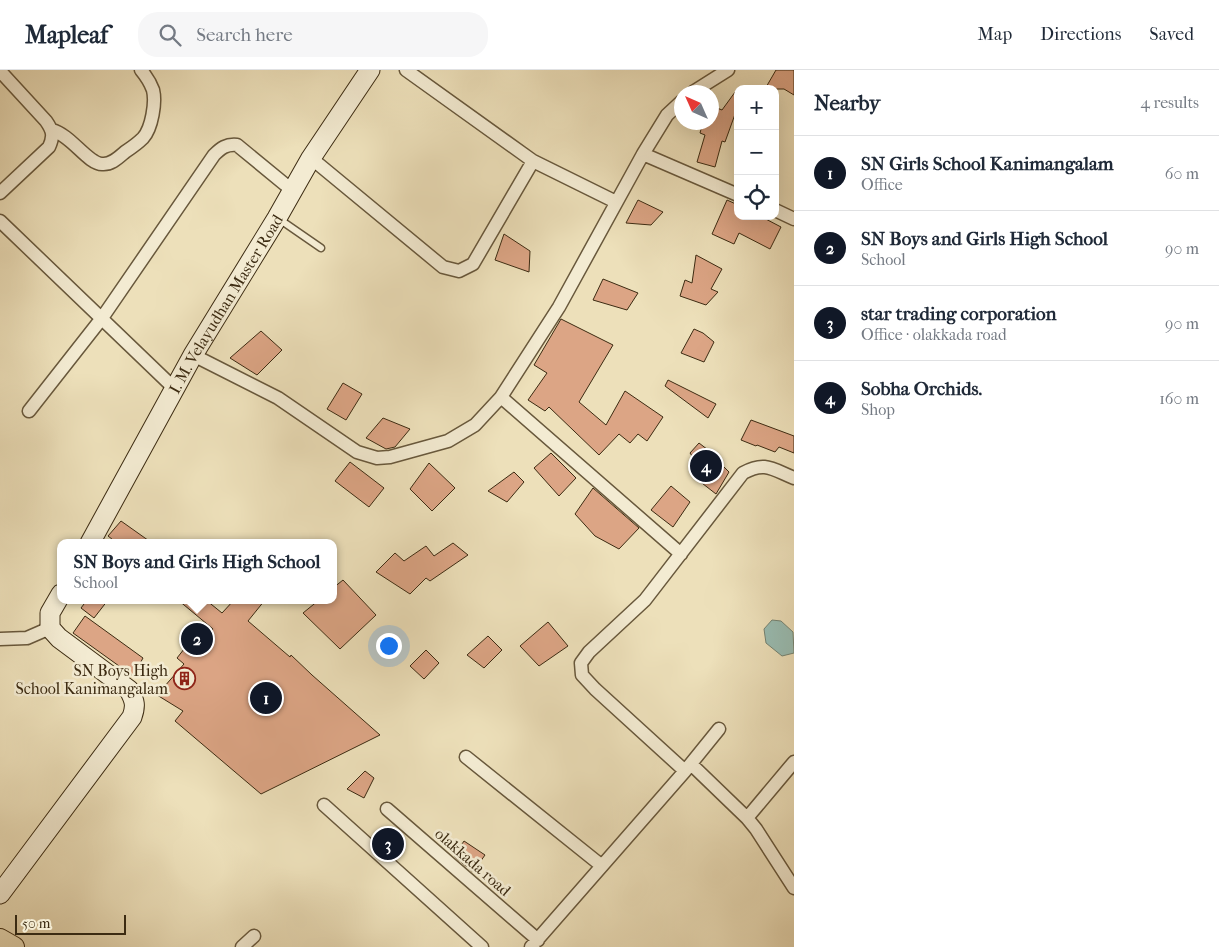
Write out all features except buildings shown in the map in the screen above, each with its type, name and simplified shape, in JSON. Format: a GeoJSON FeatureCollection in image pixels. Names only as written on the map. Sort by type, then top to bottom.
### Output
{"type":"FeatureCollection","features":[{"type":"Feature","properties":{"kind":"main road"},"geometry":{"type":"LineString","coordinates":[[0,939],[14,947]]}},
{"type":"Feature","properties":{"kind":"street"},"geometry":{"type":"LineString","coordinates":[[52,130],[61,132],[95,163],[113,162],[144,137],[150,126],[153,112],[153,91],[147,76],[141,70]]}},
{"type":"Feature","properties":{"kind":"street","name":"I. M. Velayudhan Master Road"},"geometry":{"type":"LineString","coordinates":[[92,539],[193,355],[278,218],[311,158],[370,70]]}},
{"type":"Feature","properties":{"kind":"street"},"geometry":{"type":"LineString","coordinates":[[406,70],[533,161],[616,202]]}},
{"type":"Feature","properties":{"kind":"street"},"geometry":{"type":"LineString","coordinates":[[704,85],[728,70]]}},
{"type":"Feature","properties":{"kind":"street"},"geometry":{"type":"LineString","coordinates":[[0,71],[46,121],[52,130],[53,138],[48,147],[0,193]]}},
{"type":"Feature","properties":{"kind":"street"},"geometry":{"type":"LineString","coordinates":[[193,355],[278,398],[357,452],[378,458],[390,458],[448,441],[475,425],[502,397],[559,307],[643,154],[667,115],[674,108]]}},
{"type":"Feature","properties":{"kind":"street"},"geometry":{"type":"LineString","coordinates":[[29,411],[102,318],[220,149],[228,144],[237,145],[293,191]]}},
{"type":"Feature","properties":{"kind":"street"},"geometry":{"type":"LineString","coordinates":[[643,154],[734,193]]}},
{"type":"Feature","properties":{"kind":"street"},"geometry":{"type":"LineString","coordinates":[[311,158],[443,267],[459,271],[473,264],[533,161]]}},
{"type":"Feature","properties":{"kind":"street"},"geometry":{"type":"LineString","coordinates":[[779,212],[794,219]]}},
{"type":"Feature","properties":{"kind":"street"},"geometry":{"type":"LineString","coordinates":[[0,221],[175,389]]}},
{"type":"Feature","properties":{"kind":"street"},"geometry":{"type":"LineString","coordinates":[[502,397],[681,554]]}},
{"type":"Feature","properties":{"kind":"street"},"geometry":{"type":"LineString","coordinates":[[794,478],[770,468],[756,466],[743,473],[645,600],[589,652],[581,663],[582,675],[595,689],[747,818],[794,888]]}},
{"type":"Feature","properties":{"kind":"street"},"geometry":{"type":"LineString","coordinates":[[0,894],[132,717],[136,708],[129,690],[59,638],[50,628],[50,613],[57,601]]}},
{"type":"Feature","properties":{"kind":"street"},"geometry":{"type":"LineString","coordinates":[[0,639],[27,638],[50,628]]}},
{"type":"Feature","properties":{"kind":"street"},"geometry":{"type":"LineString","coordinates":[[534,944],[719,729]]}},
{"type":"Feature","properties":{"kind":"street"},"geometry":{"type":"LineString","coordinates":[[466,757],[602,866]]}},
{"type":"Feature","properties":{"kind":"street"},"geometry":{"type":"LineString","coordinates":[[747,818],[794,762]]}},
{"type":"Feature","properties":{"kind":"street"},"geometry":{"type":"LineString","coordinates":[[324,806],[482,947]]}},
{"type":"Feature","properties":{"kind":"street","name":"olakkada road"},"geometry":{"type":"LineString","coordinates":[[386,809],[534,944]]}},
{"type":"Feature","properties":{"kind":"street"},"geometry":{"type":"LineString","coordinates":[[242,947],[254,936]]}},
{"type":"Feature","properties":{"kind":"lane"},"geometry":{"type":"LineString","coordinates":[[278,218],[322,248]]}},
{"type":"Feature","properties":{"kind":"water"},"geometry":{"type":"Polygon","coordinates":[[[772,620],[781,621],[793,632],[794,653],[782,656],[766,643],[764,629],[772,620]]]}},
{"type":"Feature","properties":{"kind":"place","name":"Sobha Orchids."},"geometry":{"type":"Point","coordinates":[706,466]}},
{"type":"Feature","properties":{"kind":"place","name":"SN Boys and Girls High School"},"geometry":{"type":"Point","coordinates":[197,639]}},
{"type":"Feature","properties":{"kind":"place","name":"SN Boys High School Kanimangalam"},"geometry":{"type":"Point","coordinates":[184,679]}},
{"type":"Feature","properties":{"kind":"place","name":"SN Girls School Kanimangalam"},"geometry":{"type":"Point","coordinates":[266,698]}},
{"type":"Feature","properties":{"kind":"place","name":"star trading corporation"},"geometry":{"type":"Point","coordinates":[388,844]}}]}
